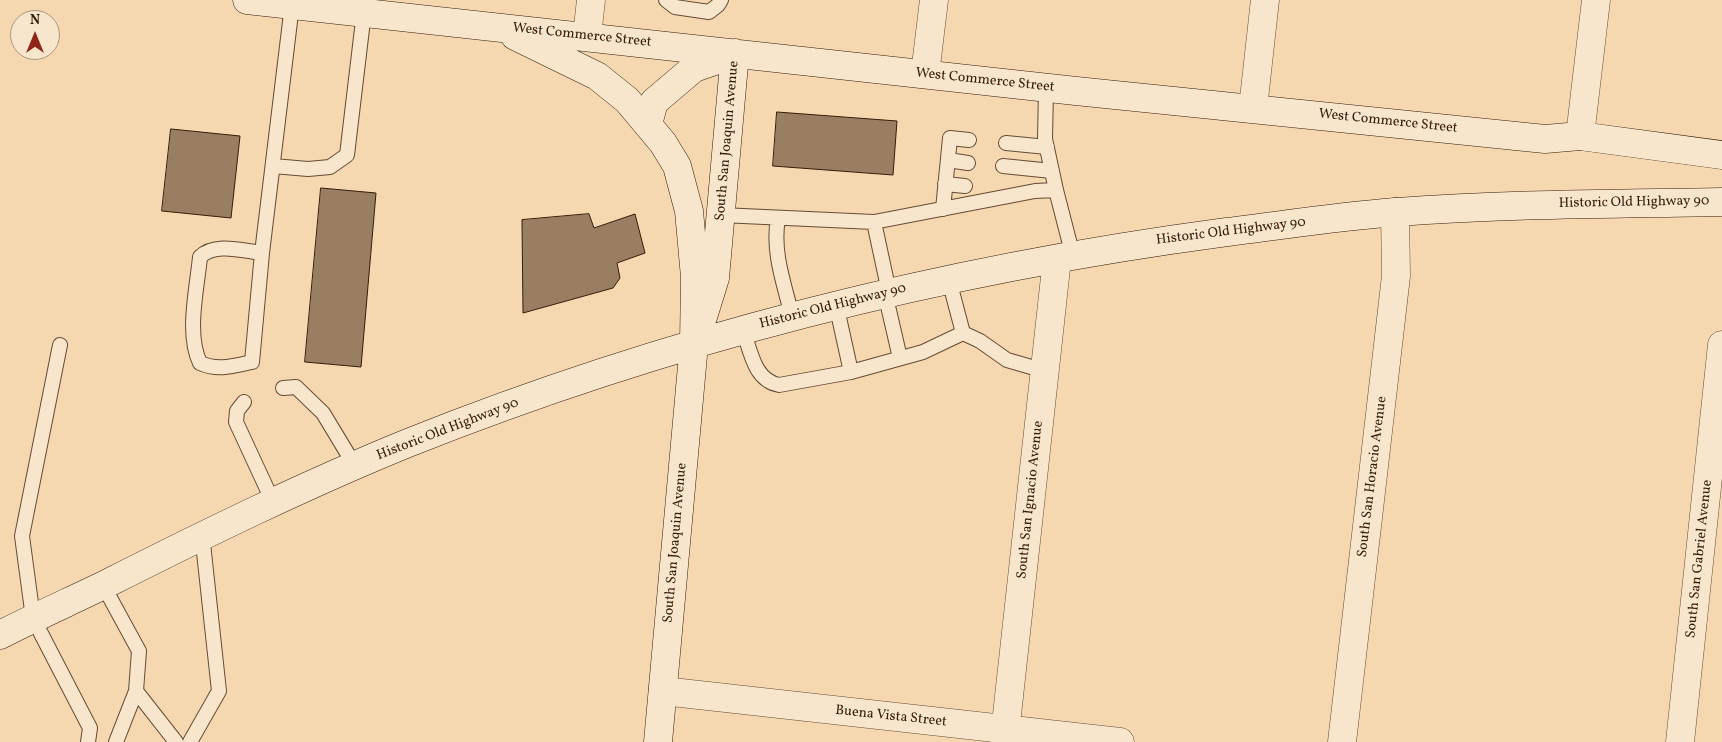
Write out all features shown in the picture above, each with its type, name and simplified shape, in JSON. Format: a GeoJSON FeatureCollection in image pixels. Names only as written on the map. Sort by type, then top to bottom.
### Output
{"type":"FeatureCollection","features":[{"type":"Feature","properties":{"kind":"main road","name":"West Commerce Street"},"geometry":{"type":"LineString","coordinates":[[247,0],[1046,88],[1545,139],[1580,136],[1722,156]]}},
{"type":"Feature","properties":{"kind":"main road"},"geometry":{"type":"LineString","coordinates":[[587,36],[591,0]]}},
{"type":"Feature","properties":{"kind":"main road"},"geometry":{"type":"LineString","coordinates":[[925,74],[934,0]]}},
{"type":"Feature","properties":{"kind":"main road"},"geometry":{"type":"LineString","coordinates":[[1253,108],[1265,0]]}},
{"type":"Feature","properties":{"kind":"main road"},"geometry":{"type":"LineString","coordinates":[[1580,136],[1596,0]]}},
{"type":"Feature","properties":{"kind":"main road","name":"South San Joaquin Avenue"},"geometry":{"type":"LineString","coordinates":[[490,26],[597,76],[627,100],[663,143],[676,166],[689,211],[695,276],[694,344],[658,742]]}},
{"type":"Feature","properties":{"kind":"main road","name":"South San Joaquin Avenue"},"geometry":{"type":"LineString","coordinates":[[648,124],[654,102],[694,68],[735,53],[715,278],[694,344]]}},
{"type":"Feature","properties":{"kind":"main road","name":"Historic Old Highway 90"},"geometry":{"type":"LineString","coordinates":[[0,635],[104,585],[202,534],[408,444],[536,395],[694,344],[836,304],[1065,257],[1150,242],[1395,212],[1576,203],[1722,202]]}},
{"type":"Feature","properties":{"kind":"main road","name":"South San Horacio Avenue"},"geometry":{"type":"LineString","coordinates":[[1342,742],[1396,276],[1395,212]]}},
{"type":"Feature","properties":{"kind":"main road","name":"South San Ignacio Avenue"},"geometry":{"type":"LineString","coordinates":[[1005,736],[1045,371],[1065,257]]}},
{"type":"Feature","properties":{"kind":"main road","name":"South San Gabriel Avenue"},"geometry":{"type":"LineString","coordinates":[[1680,742],[1720,391],[1722,345]]}},
{"type":"Feature","properties":{"kind":"main road","name":"Buena Vista Street"},"geometry":{"type":"LineString","coordinates":[[663,691],[1005,736],[1120,742]]}},
{"type":"Feature","properties":{"kind":"lane"},"geometry":{"type":"LineString","coordinates":[[666,0],[675,8],[709,12],[721,0]]}},
{"type":"Feature","properties":{"kind":"lane"},"geometry":{"type":"LineString","coordinates":[[262,253],[219,249],[207,250],[200,257],[193,335],[195,352],[200,363],[212,368],[226,368],[252,362],[262,253],[292,5]]}},
{"type":"Feature","properties":{"kind":"lane"},"geometry":{"type":"LineString","coordinates":[[273,166],[308,170],[330,167],[347,155],[364,12]]}},
{"type":"Feature","properties":{"kind":"lane"},"geometry":{"type":"LineString","coordinates":[[1046,88],[1045,139],[1056,190],[1065,257]]}},
{"type":"Feature","properties":{"kind":"lane"},"geometry":{"type":"LineString","coordinates":[[943,209],[950,138],[970,140]]}},
{"type":"Feature","properties":{"kind":"lane"},"geometry":{"type":"LineString","coordinates":[[1006,143],[1047,147]]}},
{"type":"Feature","properties":{"kind":"lane"},"geometry":{"type":"LineString","coordinates":[[948,160],[968,163]]}},
{"type":"Feature","properties":{"kind":"lane"},"geometry":{"type":"LineString","coordinates":[[1003,166],[1052,171]]}},
{"type":"Feature","properties":{"kind":"lane"},"geometry":{"type":"LineString","coordinates":[[946,184],[965,186]]}},
{"type":"Feature","properties":{"kind":"lane"},"geometry":{"type":"LineString","coordinates":[[999,190],[1028,193]]}},
{"type":"Feature","properties":{"kind":"lane"},"geometry":{"type":"LineString","coordinates":[[721,215],[874,222],[1028,193],[1056,190]]}},
{"type":"Feature","properties":{"kind":"lane"},"geometry":{"type":"LineString","coordinates":[[778,218],[775,234],[776,252],[792,316]]}},
{"type":"Feature","properties":{"kind":"lane"},"geometry":{"type":"LineString","coordinates":[[874,222],[900,358]]}},
{"type":"Feature","properties":{"kind":"lane"},"geometry":{"type":"LineString","coordinates":[[949,280],[964,333],[980,341],[1007,360],[1045,371]]}},
{"type":"Feature","properties":{"kind":"lane"},"geometry":{"type":"LineString","coordinates":[[836,304],[851,372]]}},
{"type":"Feature","properties":{"kind":"lane"},"geometry":{"type":"LineString","coordinates":[[743,330],[757,369],[767,383],[778,385],[851,372],[923,352],[964,333]]}},
{"type":"Feature","properties":{"kind":"lane"},"geometry":{"type":"LineString","coordinates":[[60,345],[22,536],[33,618],[90,728],[88,742]]}},
{"type":"Feature","properties":{"kind":"lane"},"geometry":{"type":"LineString","coordinates":[[284,388],[296,387],[323,413],[355,466]]}},
{"type":"Feature","properties":{"kind":"lane"},"geometry":{"type":"LineString","coordinates":[[244,402],[237,412],[236,422],[273,502]]}},
{"type":"Feature","properties":{"kind":"lane"},"geometry":{"type":"LineString","coordinates":[[190,742],[219,691],[202,534]]}},
{"type":"Feature","properties":{"kind":"lane"},"geometry":{"type":"LineString","coordinates":[[104,585],[139,650],[136,691],[116,742]]}},
{"type":"Feature","properties":{"kind":"lane"},"geometry":{"type":"LineString","coordinates":[[136,691],[176,742]]}},
{"type":"Feature","properties":{"kind":"building"},"geometry":{"type":"Polygon","coordinates":[[[777,112],[897,121],[893,175],[773,166],[777,112]]]}},
{"type":"Feature","properties":{"kind":"building"},"geometry":{"type":"Polygon","coordinates":[[[171,129],[240,136],[231,218],[162,211],[171,129]]]}},
{"type":"Feature","properties":{"kind":"building"},"geometry":{"type":"Polygon","coordinates":[[[321,188],[376,193],[361,367],[305,362],[321,188]]]}},
{"type":"Feature","properties":{"kind":"building"},"geometry":{"type":"Polygon","coordinates":[[[589,214],[594,228],[635,214],[645,253],[617,263],[620,278],[613,288],[523,313],[522,220],[589,214]]]}}]}
